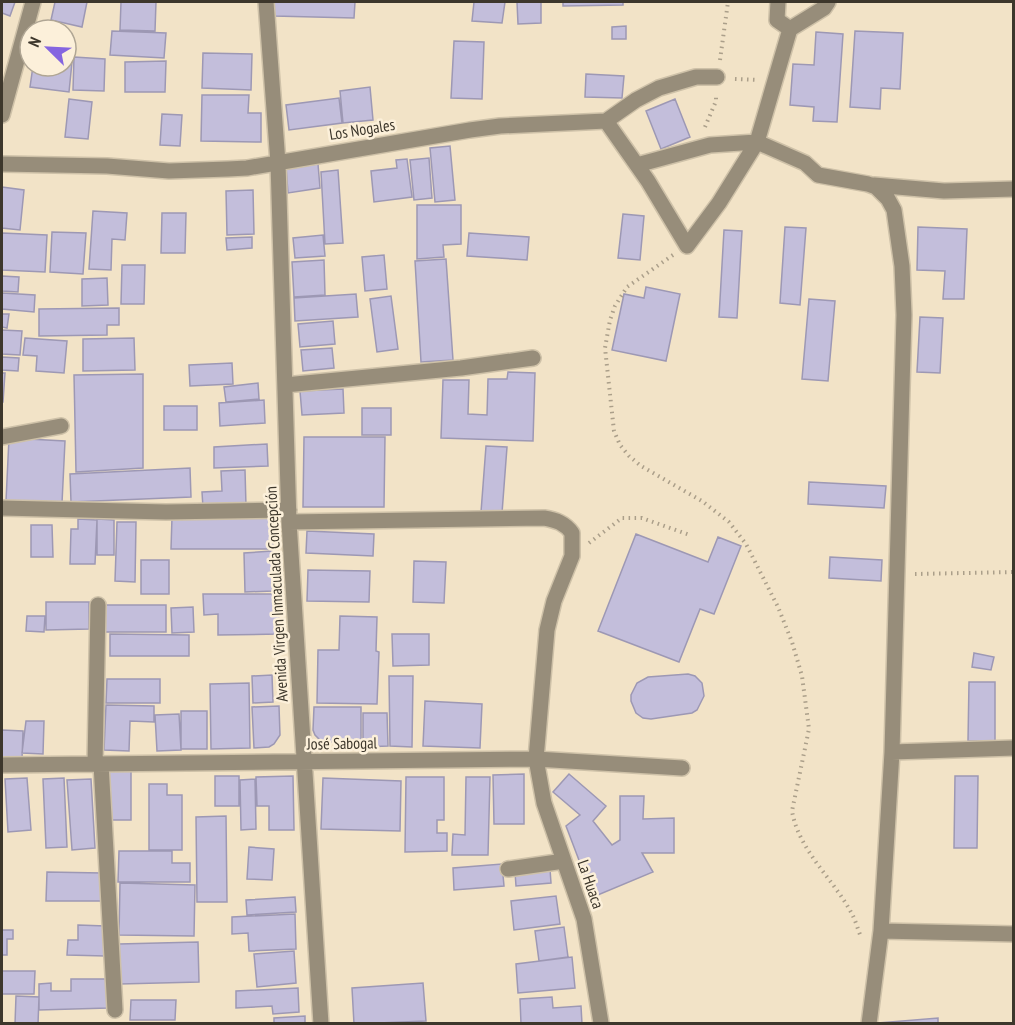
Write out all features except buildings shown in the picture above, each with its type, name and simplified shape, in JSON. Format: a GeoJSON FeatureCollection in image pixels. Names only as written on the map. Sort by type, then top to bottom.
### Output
{"type":"FeatureCollection","features":[{"type":"Feature","properties":{"kind":"street"},"geometry":{"type":"LineString","coordinates":[[2,115],[33,2]]}},
{"type":"Feature","properties":{"kind":"street","name":"Avenida Virgen Inmaculada Concepción"},"geometry":{"type":"LineString","coordinates":[[266,2],[278,163],[289,516],[321,1023]]}},
{"type":"Feature","properties":{"kind":"street"},"geometry":{"type":"LineString","coordinates":[[778,2],[777,20],[790,29]]}},
{"type":"Feature","properties":{"kind":"street"},"geometry":{"type":"LineString","coordinates":[[717,77],[696,77],[659,88],[636,100],[606,121],[637,165],[687,246],[719,203],[758,142],[790,29],[824,8],[828,2]]}},
{"type":"Feature","properties":{"kind":"street","name":"Los Nogales"},"geometry":{"type":"LineString","coordinates":[[2,164],[107,166],[169,171],[237,168],[480,129],[606,121]]}},
{"type":"Feature","properties":{"kind":"street"},"geometry":{"type":"LineString","coordinates":[[637,165],[710,145],[758,142],[805,163],[818,175],[901,188],[1014,189]]}},
{"type":"Feature","properties":{"kind":"street"},"geometry":{"type":"LineString","coordinates":[[868,184],[884,193],[892,206],[902,266],[904,315],[892,752],[881,931],[869,1023]]}},
{"type":"Feature","properties":{"kind":"street"},"geometry":{"type":"LineString","coordinates":[[285,385],[461,368],[533,358]]}},
{"type":"Feature","properties":{"kind":"street"},"geometry":{"type":"LineString","coordinates":[[2,437],[61,426]]}},
{"type":"Feature","properties":{"kind":"street"},"geometry":{"type":"LineString","coordinates":[[2,508],[289,516],[544,518],[556,520],[568,528],[573,538],[572,556]]}},
{"type":"Feature","properties":{"kind":"street","name":"La Huaca"},"geometry":{"type":"LineString","coordinates":[[572,556],[549,619],[543,659],[536,759],[544,802],[584,919],[600,1023]]}},
{"type":"Feature","properties":{"kind":"street"},"geometry":{"type":"LineString","coordinates":[[98,605],[98,764],[114,1010]]}},
{"type":"Feature","properties":{"kind":"street"},"geometry":{"type":"LineString","coordinates":[[892,752],[1014,748]]}},
{"type":"Feature","properties":{"kind":"street","name":"José Sabogal"},"geometry":{"type":"LineString","coordinates":[[2,765],[536,759],[682,768]]}},
{"type":"Feature","properties":{"kind":"street"},"geometry":{"type":"LineString","coordinates":[[508,869],[564,861]]}},
{"type":"Feature","properties":{"kind":"street"},"geometry":{"type":"LineString","coordinates":[[881,931],[1014,934]]}},
{"type":"Feature","properties":{"kind":"path"},"geometry":{"type":"LineString","coordinates":[[717,77],[765,80],[781,59]]}},
{"type":"Feature","properties":{"kind":"path"},"geometry":{"type":"LineString","coordinates":[[687,246],[635,280],[621,295],[615,306],[605,348],[614,431],[620,445],[641,466],[702,501],[729,522],[746,544],[778,607],[802,676],[808,720],[805,749],[792,811],[795,825],[802,840],[852,915],[863,943]]}},
{"type":"Feature","properties":{"kind":"path"},"geometry":{"type":"LineString","coordinates":[[572,556],[622,518],[642,518],[690,535]]}},
{"type":"Feature","properties":{"kind":"path"},"geometry":{"type":"LineString","coordinates":[[897,575],[1014,572]]}}]}
